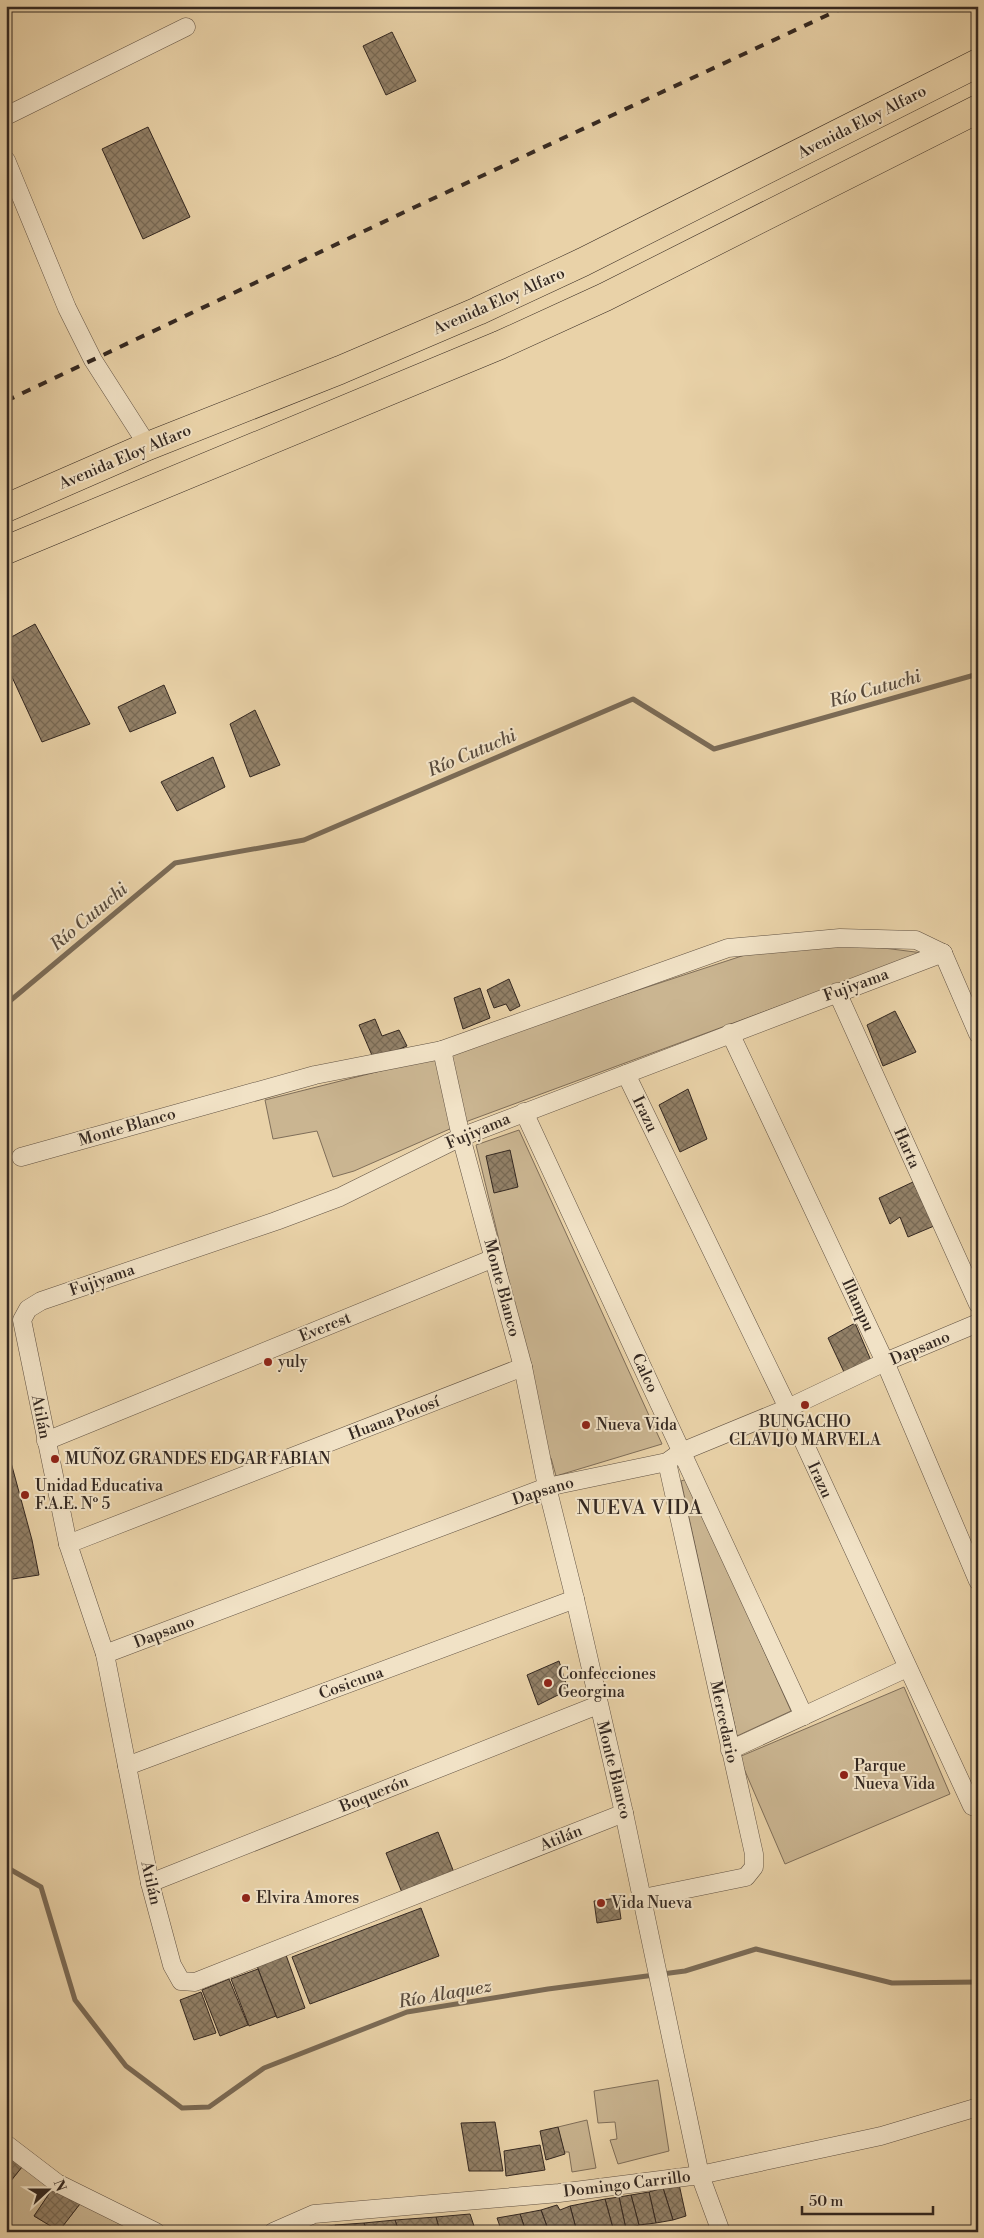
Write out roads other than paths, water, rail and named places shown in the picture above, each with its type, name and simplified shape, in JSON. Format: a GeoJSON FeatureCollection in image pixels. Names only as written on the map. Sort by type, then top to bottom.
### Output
{"type":"FeatureCollection","features":[{"type":"Feature","properties":{"kind":"main road","name":"Avenida Eloy Alfaro"},"geometry":{"type":"LineString","coordinates":[[6,508],[148,446],[340,370],[496,303],[583,262],[978,63]]}},
{"type":"Feature","properties":{"kind":"main road"},"geometry":{"type":"LineString","coordinates":[[6,550],[500,345],[605,296],[978,109]]}},
{"type":"Feature","properties":{"kind":"street"},"geometry":{"type":"LineString","coordinates":[[6,116],[186,27]]}},
{"type":"Feature","properties":{"kind":"street"},"geometry":{"type":"LineString","coordinates":[[6,160],[67,308],[93,360],[148,446]]}},
{"type":"Feature","properties":{"kind":"street"},"geometry":{"type":"LineString","coordinates":[[442,1050],[728,948],[840,938],[916,940],[943,953],[978,1034]]}},
{"type":"Feature","properties":{"kind":"street","name":"Fujiyama"},"geometry":{"type":"LineString","coordinates":[[22,1320],[28,1309],[41,1301],[276,1221],[340,1197],[461,1137],[943,953]]}},
{"type":"Feature","properties":{"kind":"street","name":"Harta"},"geometry":{"type":"LineString","coordinates":[[837,992],[978,1304]]}},
{"type":"Feature","properties":{"kind":"street","name":"Illampu"},"geometry":{"type":"LineString","coordinates":[[730,1033],[885,1362],[978,1581]]}},
{"type":"Feature","properties":{"kind":"street","name":"Monte Blanco"},"geometry":{"type":"LineString","coordinates":[[21,1157],[315,1074],[442,1050],[461,1137],[523,1368],[547,1487],[575,1599],[643,1898],[700,2175]]}},
{"type":"Feature","properties":{"kind":"street","name":"Irazu"},"geometry":{"type":"LineString","coordinates":[[626,1074],[788,1408],[972,1806]]}},
{"type":"Feature","properties":{"kind":"street","name":"Calco"},"geometry":{"type":"LineString","coordinates":[[524,1112],[674,1457],[804,1716]]}},
{"type":"Feature","properties":{"kind":"street","name":"Everest"},"geometry":{"type":"LineString","coordinates":[[46,1441],[494,1258]]}},
{"type":"Feature","properties":{"kind":"street","name":"Atilán"},"geometry":{"type":"LineString","coordinates":[[22,1320],[68,1544],[105,1654],[150,1883],[172,1965],[181,1981],[195,1982],[624,1813]]}},
{"type":"Feature","properties":{"kind":"street","name":"Dapsano"},"geometry":{"type":"LineString","coordinates":[[105,1654],[547,1487],[674,1457],[788,1408],[885,1362],[978,1323]]}},
{"type":"Feature","properties":{"kind":"street","name":"Huana Potosí"},"geometry":{"type":"LineString","coordinates":[[68,1544],[523,1368]]}},
{"type":"Feature","properties":{"kind":"street","name":"Mercedario"},"geometry":{"type":"LineString","coordinates":[[643,1898],[746,1877],[754,1867],[754,1854],[730,1750],[674,1457]]}},
{"type":"Feature","properties":{"kind":"street","name":"Cosicuna"},"geometry":{"type":"LineString","coordinates":[[127,1766],[575,1599]]}},
{"type":"Feature","properties":{"kind":"street"},"geometry":{"type":"LineString","coordinates":[[730,1750],[907,1668]]}},
{"type":"Feature","properties":{"kind":"street","name":"Boquerón"},"geometry":{"type":"LineString","coordinates":[[150,1883],[598,1705]]}},
{"type":"Feature","properties":{"kind":"street","name":"Domingo Carrillo"},"geometry":{"type":"LineString","coordinates":[[273,2232],[314,2214],[559,2192],[700,2175],[881,2136],[978,2107]]}},
{"type":"Feature","properties":{"kind":"street"},"geometry":{"type":"LineString","coordinates":[[6,2144],[57,2183],[156,2232]]}},
{"type":"Feature","properties":{"kind":"street"},"geometry":{"type":"LineString","coordinates":[[700,2175],[721,2232]]}},
{"type":"Feature","properties":{"kind":"waterway","name":"Río Cutuchi"},"geometry":{"type":"LineString","coordinates":[[6,1000],[11,1000],[175,863],[304,840],[633,699],[714,749],[978,674]]}},
{"type":"Feature","properties":{"kind":"waterway","name":"Río Alaquez"},"geometry":{"type":"LineString","coordinates":[[6,1867],[41,1887],[75,2000],[126,2066],[182,2108],[209,2107],[264,2068],[407,2012],[548,1989],[685,1971],[756,1949],[892,1983],[978,1982]]}},
{"type":"Feature","properties":{"kind":"railway"},"geometry":{"type":"LineString","coordinates":[[6,401],[415,207],[847,6]]}},
{"type":"Feature","properties":{"kind":"place","name":"yuly"},"geometry":{"type":"Point","coordinates":[268,1362]}},
{"type":"Feature","properties":{"kind":"place","name":"BUNGACHO CLAVIJO MARVELA"},"geometry":{"type":"Point","coordinates":[805,1405]}},
{"type":"Feature","properties":{"kind":"place","name":"Nueva Vida"},"geometry":{"type":"Point","coordinates":[586,1425]}},
{"type":"Feature","properties":{"kind":"place","name":"MUÑOZ GRANDES EDGAR FABIAN"},"geometry":{"type":"Point","coordinates":[55,1459]}},
{"type":"Feature","properties":{"kind":"place","name":"Unidad Educativa F.A.E. Nº 5"},"geometry":{"type":"Point","coordinates":[25,1495]}},
{"type":"Feature","properties":{"kind":"place","name":"Confecciones Georgina"},"geometry":{"type":"Point","coordinates":[548,1683]}},
{"type":"Feature","properties":{"kind":"place","name":"Parque Nueva Vida"},"geometry":{"type":"Point","coordinates":[844,1775]}},
{"type":"Feature","properties":{"kind":"place","name":"Elvira Amores"},"geometry":{"type":"Point","coordinates":[246,1898]}},
{"type":"Feature","properties":{"kind":"place","name":"Vida Nueva"},"geometry":{"type":"Point","coordinates":[601,1903]}},
{"type":"Feature","properties":{"kind":"district","name":"NUEVA VIDA"},"geometry":{"type":"Point","coordinates":[640,1508]}}]}
